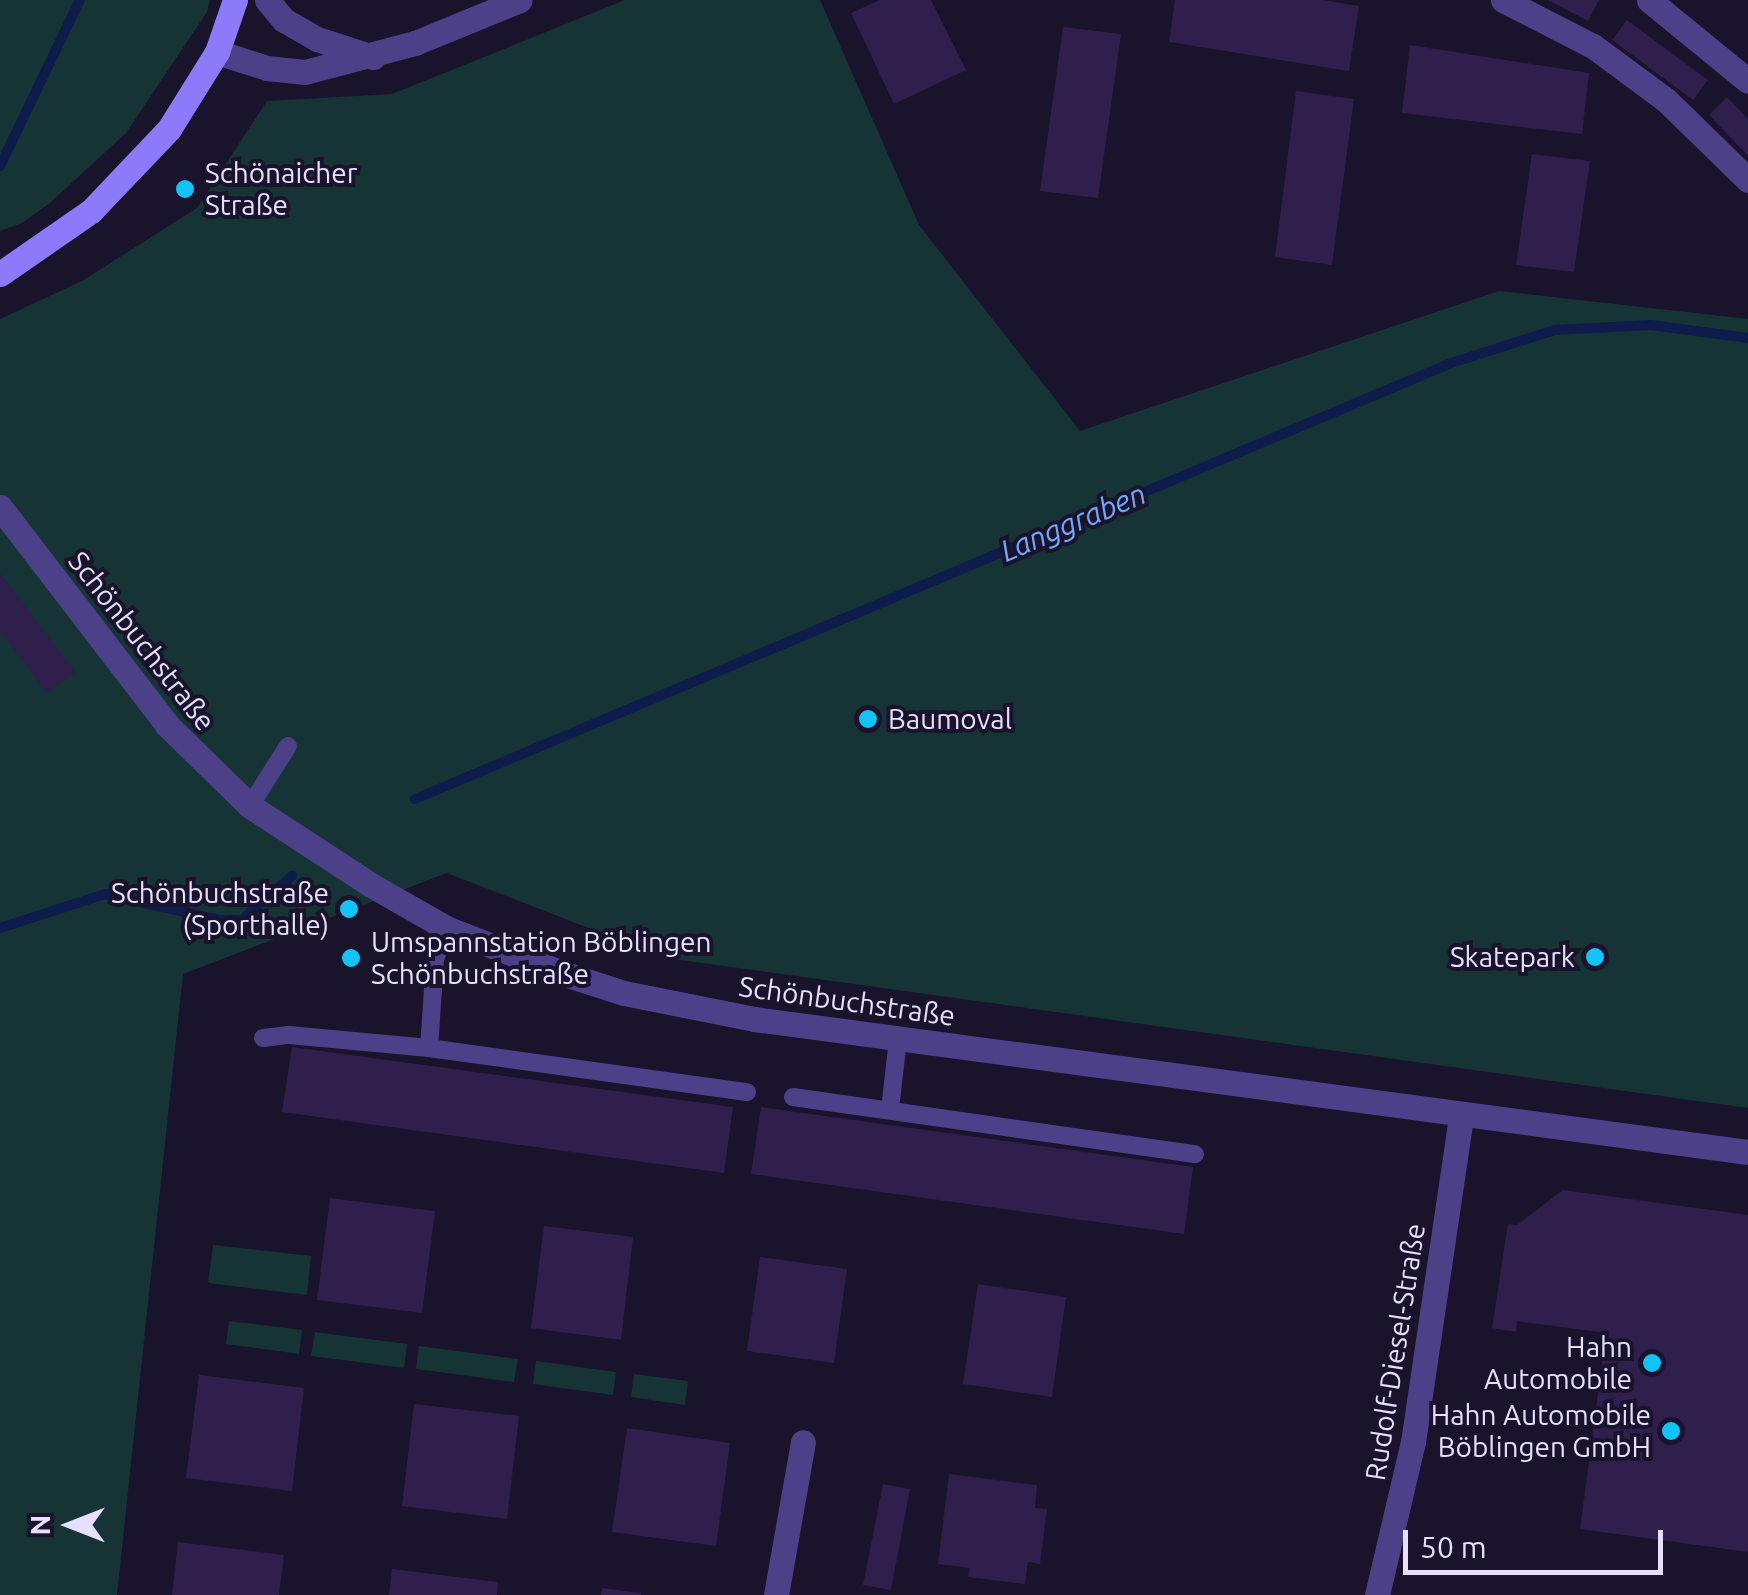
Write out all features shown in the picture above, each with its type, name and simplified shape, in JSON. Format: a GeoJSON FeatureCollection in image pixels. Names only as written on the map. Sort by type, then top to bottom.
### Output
{"type":"FeatureCollection","features":[{"type":"Feature","properties":{"kind":"main road"},"geometry":{"type":"LineString","coordinates":[[0,274],[91,210],[169,129],[217,52],[236,0]]}},
{"type":"Feature","properties":{"kind":"street"},"geometry":{"type":"LineString","coordinates":[[267,0],[284,20],[318,39],[373,57]]}},
{"type":"Feature","properties":{"kind":"street"},"geometry":{"type":"LineString","coordinates":[[217,52],[268,68],[306,72],[373,57],[520,0]]}},
{"type":"Feature","properties":{"kind":"street"},"geometry":{"type":"LineString","coordinates":[[1504,0],[1593,46],[1666,100],[1748,180]]}},
{"type":"Feature","properties":{"kind":"street"},"geometry":{"type":"LineString","coordinates":[[1649,0],[1748,82]]}},
{"type":"Feature","properties":{"kind":"street","name":"Schönbuchstraße"},"geometry":{"type":"LineString","coordinates":[[0,506],[167,725],[250,806],[371,885],[448,929],[624,993],[898,1040],[1748,1152]]}},
{"type":"Feature","properties":{"kind":"street","name":"Rudolf-Diesel-Straße"},"geometry":{"type":"LineString","coordinates":[[1377,1595],[1401,1507],[1413,1442],[1461,1116]]}},
{"type":"Feature","properties":{"kind":"street"},"geometry":{"type":"LineString","coordinates":[[776,1595],[803,1442]]}},
{"type":"Feature","properties":{"kind":"lane"},"geometry":{"type":"LineString","coordinates":[[250,806],[288,746]]}},
{"type":"Feature","properties":{"kind":"lane"},"geometry":{"type":"LineString","coordinates":[[428,1048],[436,959],[448,929]]}},
{"type":"Feature","properties":{"kind":"lane"},"geometry":{"type":"LineString","coordinates":[[264,1038],[289,1034],[428,1048],[747,1092]]}},
{"type":"Feature","properties":{"kind":"lane"},"geometry":{"type":"LineString","coordinates":[[890,1109],[898,1040]]}},
{"type":"Feature","properties":{"kind":"lane"},"geometry":{"type":"LineString","coordinates":[[794,1097],[1195,1154]]}},
{"type":"Feature","properties":{"kind":"green space"},"geometry":{"type":"Polygon","coordinates":[[[0,0],[210,0],[207,12],[126,133],[50,203],[22,223],[0,231],[0,0]]]}},
{"type":"Feature","properties":{"kind":"green space"},"geometry":{"type":"Polygon","coordinates":[[[625,0],[820,0],[919,225],[1080,431],[1499,291],[1748,319],[1748,1108],[666,958],[447,873],[183,974],[117,1595],[0,1595],[0,319],[82,281],[197,208],[267,101],[392,94],[625,0]]]}},
{"type":"Feature","properties":{"kind":"green space"},"geometry":{"type":"Polygon","coordinates":[[[213,1245],[311,1256],[307,1295],[208,1283],[213,1245]]]}},
{"type":"Feature","properties":{"kind":"green space"},"geometry":{"type":"Polygon","coordinates":[[[229,1321],[302,1330],[299,1354],[226,1344],[229,1321]]]}},
{"type":"Feature","properties":{"kind":"green space"},"geometry":{"type":"Polygon","coordinates":[[[315,1332],[407,1344],[404,1368],[311,1356],[315,1332]]]}},
{"type":"Feature","properties":{"kind":"green space"},"geometry":{"type":"Polygon","coordinates":[[[419,1346],[518,1359],[514,1382],[416,1369],[419,1346]]]}},
{"type":"Feature","properties":{"kind":"green space"},"geometry":{"type":"Polygon","coordinates":[[[536,1361],[616,1372],[613,1395],[533,1384],[536,1361]]]}},
{"type":"Feature","properties":{"kind":"green space"},"geometry":{"type":"Polygon","coordinates":[[[634,1374],[688,1381],[685,1405],[631,1397],[634,1374]]]}},
{"type":"Feature","properties":{"kind":"building"},"geometry":{"type":"Polygon","coordinates":[[[880,0],[931,0],[966,70],[894,104],[851,13],[880,0]]]}},
{"type":"Feature","properties":{"kind":"building"},"geometry":{"type":"Polygon","coordinates":[[[1175,0],[1323,0],[1359,6],[1349,71],[1169,42],[1175,0]]]}},
{"type":"Feature","properties":{"kind":"building"},"geometry":{"type":"Polygon","coordinates":[[[1548,0],[1599,0],[1588,21],[1548,0]]]}},
{"type":"Feature","properties":{"kind":"building"},"geometry":{"type":"Polygon","coordinates":[[[1627,20],[1708,80],[1693,100],[1612,40],[1627,20]]]}},
{"type":"Feature","properties":{"kind":"building"},"geometry":{"type":"Polygon","coordinates":[[[1063,27],[1121,34],[1098,198],[1040,191],[1063,27]]]}},
{"type":"Feature","properties":{"kind":"building"},"geometry":{"type":"Polygon","coordinates":[[[1410,45],[1589,73],[1582,134],[1402,113],[1410,45]]]}},
{"type":"Feature","properties":{"kind":"building"},"geometry":{"type":"Polygon","coordinates":[[[1296,91],[1354,99],[1332,265],[1275,257],[1296,91]]]}},
{"type":"Feature","properties":{"kind":"building"},"geometry":{"type":"Polygon","coordinates":[[[1727,97],[1748,119],[1748,156],[1709,115],[1727,97]]]}},
{"type":"Feature","properties":{"kind":"building"},"geometry":{"type":"Polygon","coordinates":[[[1532,154],[1590,161],[1574,272],[1516,265],[1532,154]]]}},
{"type":"Feature","properties":{"kind":"building"},"geometry":{"type":"Polygon","coordinates":[[[0,573],[75,672],[47,693],[0,631],[0,573]]]}},
{"type":"Feature","properties":{"kind":"building","name":"Umspannstation Böblingen Schönbuchstraße"},"geometry":{"type":"Polygon","coordinates":[[[354,944],[364,952],[348,972],[338,964],[354,944]]]}},
{"type":"Feature","properties":{"kind":"building"},"geometry":{"type":"Polygon","coordinates":[[[292,1047],[733,1107],[724,1173],[282,1112],[292,1047]]]}},
{"type":"Feature","properties":{"kind":"building"},"geometry":{"type":"Polygon","coordinates":[[[761,1107],[1193,1167],[1184,1234],[751,1174],[761,1107]]]}},
{"type":"Feature","properties":{"kind":"building","name":"Hahn Automobile Böblingen GmbH"},"geometry":{"type":"Polygon","coordinates":[[[1563,1190],[1748,1215],[1748,1552],[1580,1529],[1606,1333],[1517,1321],[1516,1332],[1492,1328],[1508,1224],[1517,1225],[1563,1190]]]}},
{"type":"Feature","properties":{"kind":"building"},"geometry":{"type":"Polygon","coordinates":[[[330,1198],[435,1211],[422,1313],[317,1300],[330,1198]]]}},
{"type":"Feature","properties":{"kind":"building"},"geometry":{"type":"Polygon","coordinates":[[[544,1226],[633,1237],[621,1340],[531,1328],[544,1226]]]}},
{"type":"Feature","properties":{"kind":"building"},"geometry":{"type":"Polygon","coordinates":[[[760,1257],[847,1269],[834,1363],[747,1351],[760,1257]]]}},
{"type":"Feature","properties":{"kind":"building"},"geometry":{"type":"Polygon","coordinates":[[[978,1284],[1066,1297],[1052,1397],[963,1384],[978,1284]]]}},
{"type":"Feature","properties":{"kind":"building"},"geometry":{"type":"Polygon","coordinates":[[[199,1375],[304,1388],[292,1491],[186,1478],[199,1375]]]}},
{"type":"Feature","properties":{"kind":"building"},"geometry":{"type":"Polygon","coordinates":[[[414,1404],[519,1416],[507,1519],[402,1506],[414,1404]]]}},
{"type":"Feature","properties":{"kind":"building"},"geometry":{"type":"Polygon","coordinates":[[[627,1428],[730,1443],[716,1546],[612,1532],[627,1428]]]}},
{"type":"Feature","properties":{"kind":"building"},"geometry":{"type":"Polygon","coordinates":[[[949,1474],[1037,1485],[1035,1508],[1047,1509],[1040,1564],[1028,1562],[1025,1584],[968,1577],[970,1568],[938,1564],[949,1474]]]}},
{"type":"Feature","properties":{"kind":"building"},"geometry":{"type":"Polygon","coordinates":[[[883,1484],[910,1489],[891,1590],[863,1585],[883,1484]]]}},
{"type":"Feature","properties":{"kind":"building"},"geometry":{"type":"Polygon","coordinates":[[[178,1542],[284,1555],[279,1595],[172,1595],[178,1542]]]}},
{"type":"Feature","properties":{"kind":"building"},"geometry":{"type":"Polygon","coordinates":[[[392,1569],[498,1582],[497,1595],[389,1595],[392,1569]]]}},
{"type":"Feature","properties":{"kind":"building"},"geometry":{"type":"Polygon","coordinates":[[[602,1588],[641,1593],[641,1595],[601,1595],[602,1588]]]}},
{"type":"Feature","properties":{"kind":"waterway"},"geometry":{"type":"LineString","coordinates":[[0,166],[80,0]]}},
{"type":"Feature","properties":{"kind":"waterway","name":"Langgraben"},"geometry":{"type":"LineString","coordinates":[[415,799],[1451,363],[1555,330],[1651,325],[1748,338]]}},
{"type":"Feature","properties":{"kind":"waterway","name":"Langgraben"},"geometry":{"type":"LineString","coordinates":[[0,928],[105,894],[219,920],[242,920],[292,876]]}},
{"type":"Feature","properties":{"kind":"place","name":"Schönaicher Straße"},"geometry":{"type":"Point","coordinates":[185,189]}},
{"type":"Feature","properties":{"kind":"place","name":"Baumoval"},"geometry":{"type":"Point","coordinates":[868,719]}},
{"type":"Feature","properties":{"kind":"place","name":"Schönbuchstraße (Sporthalle)"},"geometry":{"type":"Point","coordinates":[349,909]}},
{"type":"Feature","properties":{"kind":"place","name":"Skatepark"},"geometry":{"type":"Point","coordinates":[1595,957]}},
{"type":"Feature","properties":{"kind":"place","name":"Umspannstation Böblingen Schönbuchstraße"},"geometry":{"type":"Point","coordinates":[351,958]}},
{"type":"Feature","properties":{"kind":"place","name":"Hahn Automobile"},"geometry":{"type":"Point","coordinates":[1652,1363]}},
{"type":"Feature","properties":{"kind":"place","name":"Hahn Automobile Böblingen GmbH"},"geometry":{"type":"Point","coordinates":[1671,1431]}}]}
